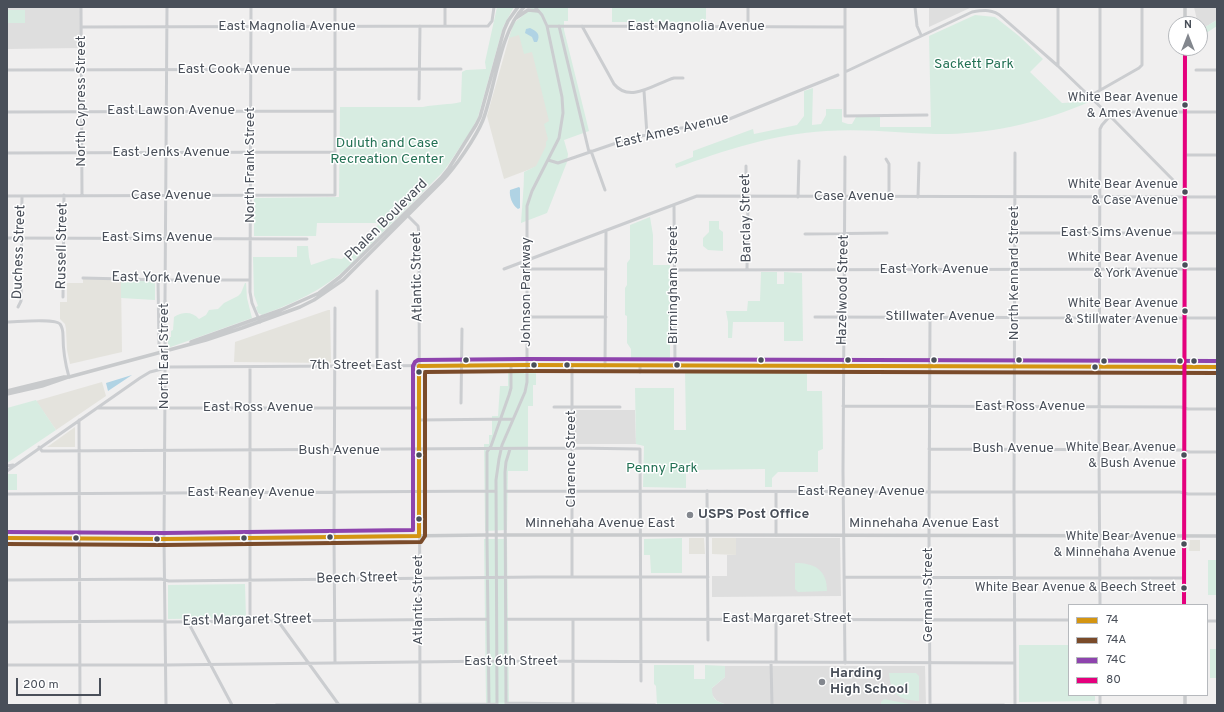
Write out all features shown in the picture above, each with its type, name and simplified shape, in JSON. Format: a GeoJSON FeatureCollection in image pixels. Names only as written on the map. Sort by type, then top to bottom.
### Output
{"type":"FeatureCollection","features":[{"type":"Feature","properties":{"kind":"main road","name":"Phalen Boulevard"},"geometry":{"type":"LineString","coordinates":[[7,392],[206,340],[259,320],[300,307],[328,291],[352,272],[449,168],[480,117],[504,30],[508,21],[518,7]]}},
{"type":"Feature","properties":{"kind":"main road","name":"Phalen Boulevard"},"geometry":{"type":"LineString","coordinates":[[407,214],[449,174],[479,128],[486,110],[508,33],[515,17],[524,7]]}},
{"type":"Feature","properties":{"kind":"main road"},"geometry":{"type":"LineString","coordinates":[[508,33],[515,20],[520,15],[528,10],[538,11]]}},
{"type":"Feature","properties":{"kind":"main road"},"geometry":{"type":"LineString","coordinates":[[1184,604],[1185,56]]}},
{"type":"Feature","properties":{"kind":"main road","name":"Minnehaha Avenue East"},"geometry":{"type":"LineString","coordinates":[[7,538],[164,539],[487,535],[1217,536]]}},
{"type":"Feature","properties":{"kind":"street","name":"North Cypress Street"},"geometry":{"type":"LineString","coordinates":[[82,7],[82,196]]}},
{"type":"Feature","properties":{"kind":"street","name":"North Earl Street"},"geometry":{"type":"LineString","coordinates":[[166,705],[164,451],[167,7]]}},
{"type":"Feature","properties":{"kind":"street","name":"North Frank Street"},"geometry":{"type":"LineString","coordinates":[[251,7],[250,292],[259,320]]}},
{"type":"Feature","properties":{"kind":"street"},"geometry":{"type":"LineString","coordinates":[[335,152],[336,7]]}},
{"type":"Feature","properties":{"kind":"street"},"geometry":{"type":"LineString","coordinates":[[445,7],[445,26]]}},
{"type":"Feature","properties":{"kind":"street","name":"East Magnolia Avenue"},"geometry":{"type":"LineString","coordinates":[[82,27],[488,26],[491,23],[494,7]]}},
{"type":"Feature","properties":{"kind":"street","name":"Johnson Parkway"},"geometry":{"type":"LineString","coordinates":[[497,704],[496,492],[501,449],[526,387],[527,206],[532,191],[559,138],[564,113],[547,26],[542,15],[535,7]]}},
{"type":"Feature","properties":{"kind":"street"},"geometry":{"type":"LineString","coordinates":[[748,7],[748,27]]}},
{"type":"Feature","properties":{"kind":"street"},"geometry":{"type":"LineString","coordinates":[[845,7],[845,116],[926,115]]}},
{"type":"Feature","properties":{"kind":"street"},"geometry":{"type":"LineString","coordinates":[[916,7],[917,26],[921,35]]}},
{"type":"Feature","properties":{"kind":"street"},"geometry":{"type":"LineString","coordinates":[[1058,7],[1058,66]]}},
{"type":"Feature","properties":{"kind":"street"},"geometry":{"type":"LineString","coordinates":[[1100,7],[1100,90]]}},
{"type":"Feature","properties":{"kind":"street"},"geometry":{"type":"LineString","coordinates":[[1090,96],[1139,68],[1142,64],[1142,7]]}},
{"type":"Feature","properties":{"kind":"street"},"geometry":{"type":"LineString","coordinates":[[845,72],[972,12],[990,10],[996,12],[1090,96],[1177,184]]}},
{"type":"Feature","properties":{"kind":"street"},"geometry":{"type":"LineString","coordinates":[[419,99],[420,26]]}},
{"type":"Feature","properties":{"kind":"street","name":"East Magnolia Avenue"},"geometry":{"type":"LineString","coordinates":[[547,26],[845,27]]}},
{"type":"Feature","properties":{"kind":"street"},"geometry":{"type":"LineString","coordinates":[[559,26],[590,152],[605,190]]}},
{"type":"Feature","properties":{"kind":"street"},"geometry":{"type":"LineString","coordinates":[[582,26],[618,88],[626,92],[644,91],[675,78],[683,78]]}},
{"type":"Feature","properties":{"kind":"street","name":"East Cook Avenue"},"geometry":{"type":"LineString","coordinates":[[7,70],[462,69]]}},
{"type":"Feature","properties":{"kind":"street"},"geometry":{"type":"LineString","coordinates":[[1196,70],[1217,70]]}},
{"type":"Feature","properties":{"kind":"street","name":"East Ames Avenue"},"geometry":{"type":"LineString","coordinates":[[548,160],[558,163],[631,138],[681,128],[717,124],[838,75]]}},
{"type":"Feature","properties":{"kind":"street"},"geometry":{"type":"LineString","coordinates":[[644,91],[647,135]]}},
{"type":"Feature","properties":{"kind":"street","name":"East Lawson Avenue"},"geometry":{"type":"LineString","coordinates":[[7,112],[335,111]]}},
{"type":"Feature","properties":{"kind":"street"},"geometry":{"type":"LineString","coordinates":[[1100,604],[1100,129],[1110,116],[1121,112],[1217,112]]}},
{"type":"Feature","properties":{"kind":"street","name":"East Jenks Avenue"},"geometry":{"type":"LineString","coordinates":[[7,153],[335,152]]}},
{"type":"Feature","properties":{"kind":"street","name":"Case Avenue"},"geometry":{"type":"LineString","coordinates":[[7,196],[335,195],[335,152]]}},
{"type":"Feature","properties":{"kind":"street","name":"North Kennard Street"},"geometry":{"type":"LineString","coordinates":[[1015,153],[1015,705]]}},
{"type":"Feature","properties":{"kind":"street"},"geometry":{"type":"LineString","coordinates":[[1185,155],[1217,155]]}},
{"type":"Feature","properties":{"kind":"street","name":"Hazelwood Street"},"geometry":{"type":"LineString","coordinates":[[845,157],[843,366],[845,663]]}},
{"type":"Feature","properties":{"kind":"street"},"geometry":{"type":"LineString","coordinates":[[886,159],[889,164],[889,197]]}},
{"type":"Feature","properties":{"kind":"street"},"geometry":{"type":"LineString","coordinates":[[798,161],[798,197]]}},
{"type":"Feature","properties":{"kind":"street"},"geometry":{"type":"LineString","coordinates":[[918,197],[919,163]]}},
{"type":"Feature","properties":{"kind":"street","name":"Barclay Street"},"geometry":{"type":"LineString","coordinates":[[746,166],[747,270]]}},
{"type":"Feature","properties":{"kind":"street","name":"Russell Street"},"geometry":{"type":"LineString","coordinates":[[63,297],[64,195]]}},
{"type":"Feature","properties":{"kind":"street","name":"Duchess Street"},"geometry":{"type":"LineString","coordinates":[[18,307],[21,301],[22,196]]}},
{"type":"Feature","properties":{"kind":"street","name":"Case Avenue"},"geometry":{"type":"LineString","coordinates":[[504,269],[697,196],[1217,197]]}},
{"type":"Feature","properties":{"kind":"street","name":"Birmingham Street"},"geometry":{"type":"LineString","coordinates":[[674,205],[675,366]]}},
{"type":"Feature","properties":{"kind":"street","name":"Atlantic Street"},"geometry":{"type":"LineString","coordinates":[[407,214],[418,226],[419,231],[420,704]]}},
{"type":"Feature","properties":{"kind":"street"},"geometry":{"type":"LineString","coordinates":[[605,366],[606,231]]}},
{"type":"Feature","properties":{"kind":"street"},"geometry":{"type":"LineString","coordinates":[[805,234],[887,233]]}},
{"type":"Feature","properties":{"kind":"street","name":"East Sims Avenue"},"geometry":{"type":"LineString","coordinates":[[1015,233],[1217,233]]}},
{"type":"Feature","properties":{"kind":"street","name":"East Sims Avenue"},"geometry":{"type":"LineString","coordinates":[[7,238],[307,239]]}},
{"type":"Feature","properties":{"kind":"street"},"geometry":{"type":"LineString","coordinates":[[526,269],[606,269]]}},
{"type":"Feature","properties":{"kind":"street","name":"East York Avenue"},"geometry":{"type":"LineString","coordinates":[[674,270],[1217,269]]}},
{"type":"Feature","properties":{"kind":"street","name":"East York Avenue"},"geometry":{"type":"LineString","coordinates":[[83,278],[250,280]]}},
{"type":"Feature","properties":{"kind":"street"},"geometry":{"type":"LineString","coordinates":[[158,280],[159,344]]}},
{"type":"Feature","properties":{"kind":"street"},"geometry":{"type":"LineString","coordinates":[[377,291],[377,366]]}},
{"type":"Feature","properties":{"kind":"street"},"geometry":{"type":"LineString","coordinates":[[335,308],[335,663]]}},
{"type":"Feature","properties":{"kind":"street"},"geometry":{"type":"LineString","coordinates":[[526,317],[606,317]]}},
{"type":"Feature","properties":{"kind":"street","name":"Stillwater Avenue"},"geometry":{"type":"LineString","coordinates":[[815,317],[1217,318]]}},
{"type":"Feature","properties":{"kind":"street","name":"Germain Street"},"geometry":{"type":"LineString","coordinates":[[930,317],[930,705]]}},
{"type":"Feature","properties":{"kind":"street"},"geometry":{"type":"LineString","coordinates":[[7,322],[50,321],[57,322],[61,325],[63,330],[63,354],[69,377]]}},
{"type":"Feature","properties":{"kind":"street"},"geometry":{"type":"LineString","coordinates":[[461,402],[462,329]]}},
{"type":"Feature","properties":{"kind":"street","name":"Johnson Parkway"},"geometry":{"type":"LineString","coordinates":[[488,704],[487,452],[501,419],[511,388],[511,365]]}},
{"type":"Feature","properties":{"kind":"street","name":"7th Street East"},"geometry":{"type":"LineString","coordinates":[[7,470],[147,374],[164,368],[511,365],[1217,367]]}},
{"type":"Feature","properties":{"kind":"street","name":"Clarence Street"},"geometry":{"type":"LineString","coordinates":[[572,365],[572,577]]}},
{"type":"Feature","properties":{"kind":"street"},"geometry":{"type":"LineString","coordinates":[[640,366],[640,372]]}},
{"type":"Feature","properties":{"kind":"street"},"geometry":{"type":"LineString","coordinates":[[250,367],[250,621]]}},
{"type":"Feature","properties":{"kind":"street","name":"East Ross Avenue"},"geometry":{"type":"LineString","coordinates":[[843,406],[1217,409]]}},
{"type":"Feature","properties":{"kind":"street"},"geometry":{"type":"LineString","coordinates":[[554,407],[620,407]]}},
{"type":"Feature","properties":{"kind":"street","name":"East Ross Avenue"},"geometry":{"type":"LineString","coordinates":[[97,408],[419,408]]}},
{"type":"Feature","properties":{"kind":"street"},"geometry":{"type":"LineString","coordinates":[[419,420],[513,419]]}},
{"type":"Feature","properties":{"kind":"street"},"geometry":{"type":"LineString","coordinates":[[79,420],[80,705]]}},
{"type":"Feature","properties":{"kind":"street","name":"Bush Avenue"},"geometry":{"type":"LineString","coordinates":[[39,448],[42,451],[334,451],[572,448],[640,449],[640,492]]}},
{"type":"Feature","properties":{"kind":"street"},"geometry":{"type":"LineString","coordinates":[[510,449],[506,462],[505,491],[506,704],[655,705]]}},
{"type":"Feature","properties":{"kind":"street","name":"Bush Avenue"},"geometry":{"type":"LineString","coordinates":[[929,449],[1217,452]]}},
{"type":"Feature","properties":{"kind":"street"},"geometry":{"type":"LineString","coordinates":[[7,466],[15,465]]}},
{"type":"Feature","properties":{"kind":"street","name":"East Reaney Avenue"},"geometry":{"type":"LineString","coordinates":[[505,491],[1099,492],[1217,494]]}},
{"type":"Feature","properties":{"kind":"street"},"geometry":{"type":"LineString","coordinates":[[707,491],[708,640]]}},
{"type":"Feature","properties":{"kind":"street","name":"East Reaney Avenue"},"geometry":{"type":"LineString","coordinates":[[7,494],[496,492]]}},
{"type":"Feature","properties":{"kind":"street"},"geometry":{"type":"LineString","coordinates":[[640,492],[641,681]]}},
{"type":"Feature","properties":{"kind":"street"},"geometry":{"type":"LineString","coordinates":[[776,492],[776,535]]}},
{"type":"Feature","properties":{"kind":"street","name":"Beech Street"},"geometry":{"type":"LineString","coordinates":[[7,580],[708,577]]}},
{"type":"Feature","properties":{"kind":"street"},"geometry":{"type":"LineString","coordinates":[[844,577],[1184,578]]}},
{"type":"Feature","properties":{"kind":"street","name":"East Margaret Street"},"geometry":{"type":"LineString","coordinates":[[506,619],[1068,620]]}},
{"type":"Feature","properties":{"kind":"street","name":"East Margaret Street"},"geometry":{"type":"LineString","coordinates":[[7,622],[487,620]]}},
{"type":"Feature","properties":{"kind":"street"},"geometry":{"type":"LineString","coordinates":[[573,620],[574,705]]}},
{"type":"Feature","properties":{"kind":"street"},"geometry":{"type":"LineString","coordinates":[[776,620],[776,662]]}},
{"type":"Feature","properties":{"kind":"street"},"geometry":{"type":"LineString","coordinates":[[278,621],[338,705]]}},
{"type":"Feature","properties":{"kind":"street"},"geometry":{"type":"LineString","coordinates":[[188,622],[232,705]]}},
{"type":"Feature","properties":{"kind":"street","name":"East 6th Street"},"geometry":{"type":"LineString","coordinates":[[7,664],[166,665],[488,661],[1014,663]]}},
{"type":"Feature","properties":{"kind":"street"},"geometry":{"type":"LineString","coordinates":[[771,662],[772,705]]}},
{"type":"Feature","properties":{"kind":"street"},"geometry":{"type":"LineString","coordinates":[[276,705],[497,704]]}},
{"type":"Feature","properties":{"kind":"street"},"geometry":{"type":"LineString","coordinates":[[930,705],[1004,705]]}},
{"type":"Feature","properties":{"kind":"shaded area"},"geometry":{"type":"Polygon","coordinates":[[[7,7],[80,7],[80,48],[7,49],[7,7]]]}},
{"type":"Feature","properties":{"kind":"shaded area"},"geometry":{"type":"Polygon","coordinates":[[[929,7],[972,7],[929,27],[929,7]]]}},
{"type":"Feature","properties":{"kind":"shaded area"},"geometry":{"type":"Polygon","coordinates":[[[1194,7],[1217,7],[1217,20],[1208,25],[1208,16],[1196,16],[1194,7]]]}},
{"type":"Feature","properties":{"kind":"shaded area"},"geometry":{"type":"Polygon","coordinates":[[[518,19],[560,108],[541,165],[504,179],[487,116],[512,28],[518,19]]]}},
{"type":"Feature","properties":{"kind":"shaded area"},"geometry":{"type":"Polygon","coordinates":[[[83,279],[121,279],[122,352],[70,364],[67,350],[65,324],[60,319],[60,302],[67,302],[67,283],[83,283],[83,279]]]}},
{"type":"Feature","properties":{"kind":"shaded area"},"geometry":{"type":"Polygon","coordinates":[[[330,310],[331,363],[234,362],[235,342],[330,310]]]}},
{"type":"Feature","properties":{"kind":"shaded area"},"geometry":{"type":"Polygon","coordinates":[[[102,382],[106,396],[56,430],[36,401],[102,382]]]}},
{"type":"Feature","properties":{"kind":"shaded area"},"geometry":{"type":"Polygon","coordinates":[[[575,410],[635,410],[636,444],[575,444],[575,410]]]}},
{"type":"Feature","properties":{"kind":"shaded area"},"geometry":{"type":"Polygon","coordinates":[[[75,427],[75,447],[47,447],[50,445],[75,427]]]}},
{"type":"Feature","properties":{"kind":"shaded area"},"geometry":{"type":"Polygon","coordinates":[[[689,538],[704,538],[705,554],[689,554],[689,538]]]}},
{"type":"Feature","properties":{"kind":"shaded area"},"geometry":{"type":"Polygon","coordinates":[[[712,538],[736,538],[736,555],[712,554],[712,538]]]}},
{"type":"Feature","properties":{"kind":"shaded area"},"geometry":{"type":"Polygon","coordinates":[[[736,538],[840,538],[841,596],[712,597],[712,576],[727,576],[727,555],[736,555],[736,538]]]}},
{"type":"Feature","properties":{"kind":"shaded area"},"geometry":{"type":"Polygon","coordinates":[[[1190,540],[1200,540],[1200,551],[1189,551],[1190,540]]]}},
{"type":"Feature","properties":{"kind":"shaded area","name":"Harding High School"},"geometry":{"type":"Polygon","coordinates":[[[725,666],[925,666],[926,705],[727,705],[717,701],[712,695],[712,688],[725,677],[725,666]]]}},
{"type":"Feature","properties":{"kind":"green space","name":"Duluth and Case Recreation Center"},"geometry":{"type":"Polygon","coordinates":[[[497,7],[514,7],[503,27],[478,117],[472,129],[442,173],[346,269],[336,277],[317,290],[286,306],[262,315],[258,313],[256,307],[258,306],[254,295],[253,257],[297,257],[297,246],[308,246],[311,265],[332,258],[342,259],[378,225],[377,223],[317,223],[316,236],[254,236],[254,198],[339,197],[340,107],[423,107],[461,102],[462,72],[466,70],[486,69],[485,62],[497,7]]]}},
{"type":"Feature","properties":{"kind":"green space"},"geometry":{"type":"Polygon","coordinates":[[[533,7],[568,7],[568,21],[564,21],[564,30],[589,131],[564,140],[568,154],[567,162],[547,213],[521,223],[524,172],[536,166],[546,146],[548,139],[544,124],[549,121],[532,52],[524,54],[519,35],[509,38],[514,23],[533,7]]]}},
{"type":"Feature","properties":{"kind":"green space"},"geometry":{"type":"Polygon","coordinates":[[[612,7],[706,7],[706,22],[612,22],[612,7]]]}},
{"type":"Feature","properties":{"kind":"green space"},"geometry":{"type":"Polygon","coordinates":[[[7,10],[25,10],[25,23],[7,23],[7,10]]]}},
{"type":"Feature","properties":{"kind":"green space","name":"Sackett Park"},"geometry":{"type":"Polygon","coordinates":[[[975,15],[995,17],[1019,36],[1043,59],[1030,72],[1062,103],[1079,102],[1084,97],[1089,102],[1055,115],[1020,125],[984,131],[948,134],[841,130],[807,133],[769,139],[731,149],[676,168],[675,164],[693,157],[693,151],[753,129],[754,134],[797,125],[804,116],[804,91],[813,88],[812,125],[821,124],[826,115],[826,109],[842,109],[842,122],[848,124],[852,124],[856,117],[880,117],[880,127],[931,127],[929,36],[975,15]]]}},
{"type":"Feature","properties":{"kind":"green space"},"geometry":{"type":"Polygon","coordinates":[[[1217,20],[1217,26],[1208,32],[1208,25],[1217,20]]]}},
{"type":"Feature","properties":{"kind":"green space"},"geometry":{"type":"Polygon","coordinates":[[[650,217],[653,235],[653,265],[670,265],[670,361],[631,361],[631,349],[627,343],[625,288],[627,285],[627,263],[630,259],[630,225],[650,217]]]}},
{"type":"Feature","properties":{"kind":"green space"},"geometry":{"type":"Polygon","coordinates":[[[709,221],[719,221],[719,229],[723,232],[723,251],[708,250],[703,246],[703,238],[709,232],[709,221]]]}},
{"type":"Feature","properties":{"kind":"green space"},"geometry":{"type":"Polygon","coordinates":[[[761,272],[777,272],[777,284],[784,284],[784,272],[802,273],[803,341],[784,341],[784,322],[733,322],[732,338],[728,338],[726,311],[747,311],[748,301],[760,301],[761,272]]]}},
{"type":"Feature","properties":{"kind":"green space"},"geometry":{"type":"Polygon","coordinates":[[[121,279],[155,282],[155,300],[121,298],[121,279]]]}},
{"type":"Feature","properties":{"kind":"green space"},"geometry":{"type":"Polygon","coordinates":[[[245,283],[252,318],[168,348],[168,337],[171,337],[174,317],[187,313],[196,316],[199,319],[206,315],[209,310],[218,309],[224,303],[238,296],[241,293],[245,283]]]}},
{"type":"Feature","properties":{"kind":"green space"},"geometry":{"type":"Polygon","coordinates":[[[508,369],[536,369],[536,385],[533,385],[533,406],[528,406],[528,471],[508,471],[507,530],[485,531],[484,444],[489,444],[489,435],[492,435],[492,416],[498,416],[500,386],[508,386],[508,369]]]}},
{"type":"Feature","properties":{"kind":"green space","name":"Penny Park"},"geometry":{"type":"Polygon","coordinates":[[[685,370],[807,370],[807,391],[822,391],[823,449],[818,451],[818,472],[778,472],[772,478],[772,487],[765,487],[765,469],[686,470],[686,488],[643,487],[644,446],[636,444],[635,388],[674,388],[674,430],[686,430],[685,370]]]}},
{"type":"Feature","properties":{"kind":"green space"},"geometry":{"type":"Polygon","coordinates":[[[36,400],[56,430],[7,463],[7,408],[36,400]]]}},
{"type":"Feature","properties":{"kind":"green space"},"geometry":{"type":"Polygon","coordinates":[[[7,474],[17,474],[17,490],[7,490],[7,474]]]}},
{"type":"Feature","properties":{"kind":"green space"},"geometry":{"type":"Polygon","coordinates":[[[682,538],[682,573],[651,573],[650,555],[644,555],[644,539],[682,538]]]}},
{"type":"Feature","properties":{"kind":"green space"},"geometry":{"type":"Polygon","coordinates":[[[484,539],[507,539],[509,705],[486,705],[484,539]]]}},
{"type":"Feature","properties":{"kind":"green space"},"geometry":{"type":"Polygon","coordinates":[[[1208,560],[1217,560],[1217,595],[1208,595],[1208,560]]]}},
{"type":"Feature","properties":{"kind":"green space"},"geometry":{"type":"Polygon","coordinates":[[[795,563],[808,564],[818,569],[825,578],[827,591],[798,592],[795,589],[795,563]]]}},
{"type":"Feature","properties":{"kind":"green space"},"geometry":{"type":"Polygon","coordinates":[[[245,584],[246,618],[168,619],[168,585],[245,584]]]}},
{"type":"Feature","properties":{"kind":"green space"},"geometry":{"type":"Polygon","coordinates":[[[1019,645],[1068,645],[1068,696],[1095,696],[1095,701],[1019,702],[1019,645]]]}},
{"type":"Feature","properties":{"kind":"green space"},"geometry":{"type":"Polygon","coordinates":[[[1210,649],[1217,649],[1217,678],[1210,678],[1210,649]]]}},
{"type":"Feature","properties":{"kind":"green space"},"geometry":{"type":"Polygon","coordinates":[[[654,665],[694,665],[694,679],[705,679],[705,665],[725,666],[725,677],[712,688],[712,692],[715,700],[727,705],[657,705],[656,686],[654,684],[654,665]]]}},
{"type":"Feature","properties":{"kind":"green space"},"geometry":{"type":"Polygon","coordinates":[[[889,673],[916,673],[919,676],[919,701],[906,699],[897,694],[892,686],[889,673]]]}},
{"type":"Feature","properties":{"kind":"green space"},"geometry":{"type":"Polygon","coordinates":[[[884,699],[914,705],[881,705],[881,702],[884,699]]]}},
{"type":"Feature","properties":{"kind":"water"},"geometry":{"type":"Polygon","coordinates":[[[530,28],[535,30],[538,34],[539,37],[537,42],[534,42],[532,37],[525,33],[526,29],[530,28]]]}},
{"type":"Feature","properties":{"kind":"water"},"geometry":{"type":"Polygon","coordinates":[[[519,187],[520,208],[518,209],[513,203],[510,190],[519,187]]]}},
{"type":"Feature","properties":{"kind":"water"},"geometry":{"type":"Polygon","coordinates":[[[132,375],[108,391],[106,383],[132,375]]]}},
{"type":"Feature","properties":{"kind":"transit line","name":"80"},"geometry":{"type":"LineString","coordinates":[[1184,604],[1185,56]]}},
{"type":"Feature","properties":{"kind":"transit line","name":"74C"},"geometry":{"type":"LineString","coordinates":[[7,532],[164,533],[413,530],[413,366],[418,360],[1217,361]]}},
{"type":"Feature","properties":{"kind":"transit line","name":"74"},"geometry":{"type":"LineString","coordinates":[[7,538],[164,539],[419,536],[419,366],[1217,367]]}},
{"type":"Feature","properties":{"kind":"transit line","name":"74A"},"geometry":{"type":"LineString","coordinates":[[7,544],[164,545],[421,542],[425,536],[425,372],[1217,373]]}},
{"type":"Feature","properties":{"kind":"place","name":"White Bear Avenue & Ames Avenue"},"geometry":{"type":"Point","coordinates":[1185,105]}},
{"type":"Feature","properties":{"kind":"place","name":"White Bear Avenue & Case Avenue"},"geometry":{"type":"Point","coordinates":[1185,192]}},
{"type":"Feature","properties":{"kind":"place","name":"White Bear Avenue & York Avenue"},"geometry":{"type":"Point","coordinates":[1185,265]}},
{"type":"Feature","properties":{"kind":"place","name":"White Bear Avenue & Stillwater Avenue"},"geometry":{"type":"Point","coordinates":[1185,311]}},
{"type":"Feature","properties":{"kind":"place","name":"White Bear Avenue & Bush Avenue"},"geometry":{"type":"Point","coordinates":[1184,455]}},
{"type":"Feature","properties":{"kind":"place","name":"USPS Post Office"},"geometry":{"type":"Point","coordinates":[690,515]}},
{"type":"Feature","properties":{"kind":"place","name":"White Bear Avenue & Minnehaha Avenue"},"geometry":{"type":"Point","coordinates":[1184,544]}},
{"type":"Feature","properties":{"kind":"place","name":"White Bear Avenue & Beech Street"},"geometry":{"type":"Point","coordinates":[1184,588]}},
{"type":"Feature","properties":{"kind":"place","name":"Harding High School"},"geometry":{"type":"Point","coordinates":[822,682]}}]}
